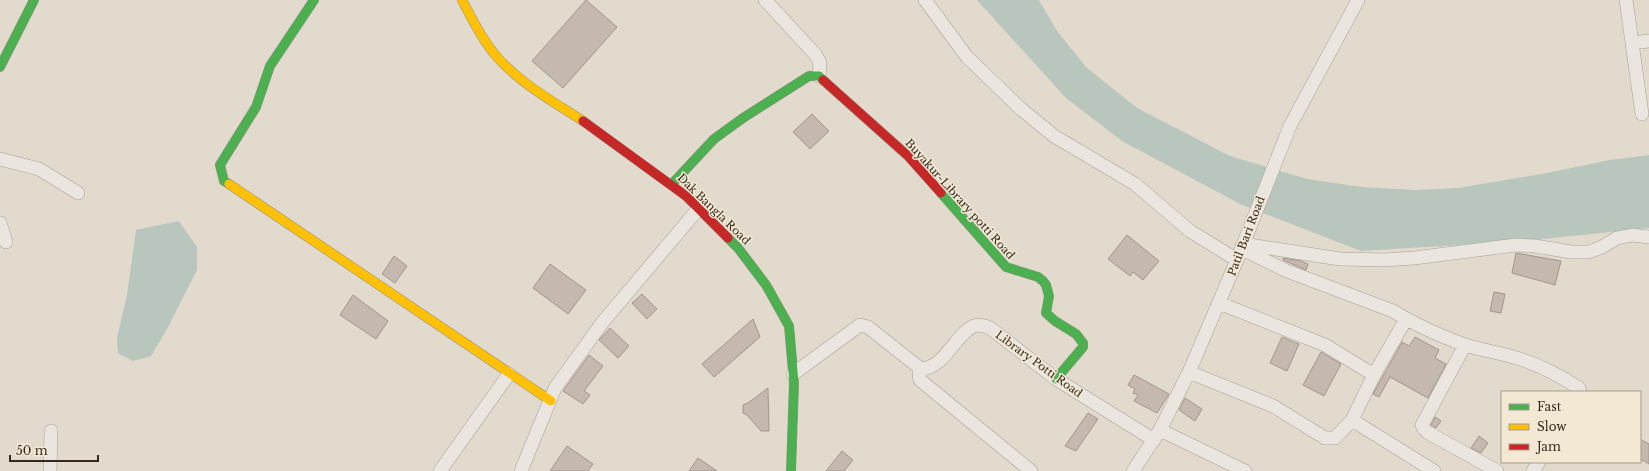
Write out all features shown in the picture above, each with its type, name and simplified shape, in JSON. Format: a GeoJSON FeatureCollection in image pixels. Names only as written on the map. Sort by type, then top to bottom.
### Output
{"type":"FeatureCollection","features":[{"type":"Feature","properties":{"kind":"street"},"geometry":{"type":"LineString","coordinates":[[0,67],[34,0]]}},
{"type":"Feature","properties":{"kind":"street"},"geometry":{"type":"LineString","coordinates":[[314,0],[270,66],[256,107],[220,165],[224,181],[551,402]]}},
{"type":"Feature","properties":{"kind":"street","name":"Dak Bangla Road"},"geometry":{"type":"LineString","coordinates":[[462,0],[471,18],[497,57],[526,83],[672,184],[699,208],[738,248],[766,285],[789,326],[793,374],[791,471]]}},
{"type":"Feature","properties":{"kind":"street"},"geometry":{"type":"LineString","coordinates":[[672,184],[714,139],[743,118],[809,76],[818,76],[820,63],[815,54],[765,0]]}},
{"type":"Feature","properties":{"kind":"street"},"geometry":{"type":"LineString","coordinates":[[925,0],[967,57],[1027,113],[1054,136],[1135,184],[1190,231],[1242,248],[1287,271],[1393,311],[1406,319],[1465,345],[1514,357],[1541,367],[1567,380],[1579,388],[1580,391]]}},
{"type":"Feature","properties":{"kind":"street","name":"Patil Bari Road"},"geometry":{"type":"LineString","coordinates":[[1133,471],[1157,435],[1189,372],[1242,248],[1290,126],[1358,0]]}},
{"type":"Feature","properties":{"kind":"street"},"geometry":{"type":"LineString","coordinates":[[1626,0],[1642,114]]}},
{"type":"Feature","properties":{"kind":"street"},"geometry":{"type":"LineString","coordinates":[[1632,43],[1649,41]]}},
{"type":"Feature","properties":{"kind":"street","name":"Buyakur-Library potti Road"},"geometry":{"type":"LineString","coordinates":[[818,76],[908,156],[1006,267],[1016,273],[1037,276],[1048,286],[1050,300],[1046,313],[1049,318],[1077,334],[1083,343],[1083,347],[1056,379]]}},
{"type":"Feature","properties":{"kind":"street"},"geometry":{"type":"LineString","coordinates":[[0,159],[39,169],[78,193]]}},
{"type":"Feature","properties":{"kind":"street"},"geometry":{"type":"LineString","coordinates":[[521,471],[551,402],[555,388],[602,323],[699,208]]}},
{"type":"Feature","properties":{"kind":"street"},"geometry":{"type":"LineString","coordinates":[[0,223],[6,242]]}},
{"type":"Feature","properties":{"kind":"street"},"geometry":{"type":"LineString","coordinates":[[1242,248],[1340,259],[1384,260],[1414,258],[1516,245],[1588,252],[1617,238],[1632,235],[1649,236]]}},
{"type":"Feature","properties":{"kind":"street"},"geometry":{"type":"LineString","coordinates":[[1219,302],[1325,346],[1374,375]]}},
{"type":"Feature","properties":{"kind":"street"},"geometry":{"type":"LineString","coordinates":[[1189,372],[1273,406],[1325,438],[1335,438],[1352,420],[1374,375],[1406,319]]}},
{"type":"Feature","properties":{"kind":"street"},"geometry":{"type":"LineString","coordinates":[[793,374],[860,325],[868,327],[921,369],[919,374],[920,380],[1031,471]]}},
{"type":"Feature","properties":{"kind":"street","name":"Library Potti Road"},"geometry":{"type":"LineString","coordinates":[[921,369],[934,364],[970,329],[980,325],[990,328],[1056,379],[1157,435],[1245,471]]}},
{"type":"Feature","properties":{"kind":"street"},"geometry":{"type":"LineString","coordinates":[[1465,345],[1422,425],[1428,432],[1497,471]]}},
{"type":"Feature","properties":{"kind":"street"},"geometry":{"type":"LineString","coordinates":[[440,471],[509,374]]}},
{"type":"Feature","properties":{"kind":"street"},"geometry":{"type":"LineString","coordinates":[[1352,420],[1434,471]]}},
{"type":"Feature","properties":{"kind":"street"},"geometry":{"type":"LineString","coordinates":[[50,471],[51,431]]}},
{"type":"Feature","properties":{"kind":"shaded area"},"geometry":{"type":"Polygon","coordinates":[[[977,0],[1039,0],[1057,31],[1086,67],[1137,108],[1230,156],[1307,179],[1362,187],[1415,190],[1458,188],[1547,173],[1610,160],[1649,155],[1649,228],[1524,241],[1361,251],[1240,204],[1122,141],[1066,98],[977,0]]]}},
{"type":"Feature","properties":{"kind":"shaded area"},"geometry":{"type":"Polygon","coordinates":[[[179,221],[197,247],[197,270],[167,329],[151,356],[133,361],[118,353],[117,338],[127,295],[136,230],[179,221]]]}},
{"type":"Feature","properties":{"kind":"building"},"geometry":{"type":"Polygon","coordinates":[[[586,0],[617,27],[563,88],[532,61],[586,0]]]}},
{"type":"Feature","properties":{"kind":"building"},"geometry":{"type":"Polygon","coordinates":[[[812,114],[829,131],[810,149],[793,132],[812,114]]]}},
{"type":"Feature","properties":{"kind":"building"},"geometry":{"type":"Polygon","coordinates":[[[1127,235],[1159,261],[1143,280],[1133,272],[1130,276],[1108,259],[1127,235]]]}},
{"type":"Feature","properties":{"kind":"building"},"geometry":{"type":"Polygon","coordinates":[[[1516,253],[1561,261],[1555,285],[1512,273],[1516,253]]]}},
{"type":"Feature","properties":{"kind":"building"},"geometry":{"type":"Polygon","coordinates":[[[394,256],[407,266],[395,283],[382,274],[394,256]]]}},
{"type":"Feature","properties":{"kind":"building"},"geometry":{"type":"Polygon","coordinates":[[[1283,258],[1301,261],[1308,264],[1306,270],[1283,260],[1283,258]]]}},
{"type":"Feature","properties":{"kind":"building"},"geometry":{"type":"Polygon","coordinates":[[[550,264],[586,290],[568,314],[533,288],[550,264]]]}},
{"type":"Feature","properties":{"kind":"building"},"geometry":{"type":"Polygon","coordinates":[[[1494,292],[1505,294],[1501,313],[1490,311],[1494,292]]]}},
{"type":"Feature","properties":{"kind":"building"},"geometry":{"type":"Polygon","coordinates":[[[642,294],[657,309],[647,319],[632,303],[642,294]]]}},
{"type":"Feature","properties":{"kind":"building"},"geometry":{"type":"Polygon","coordinates":[[[353,295],[388,321],[376,339],[340,315],[353,295]]]}},
{"type":"Feature","properties":{"kind":"building"},"geometry":{"type":"Polygon","coordinates":[[[753,319],[760,337],[714,377],[702,364],[753,319]]]}},
{"type":"Feature","properties":{"kind":"building"},"geometry":{"type":"Polygon","coordinates":[[[610,328],[629,346],[618,358],[599,340],[610,328]]]}},
{"type":"Feature","properties":{"kind":"building"},"geometry":{"type":"Polygon","coordinates":[[[1282,337],[1299,344],[1287,371],[1270,363],[1282,337]]]}},
{"type":"Feature","properties":{"kind":"building"},"geometry":{"type":"Polygon","coordinates":[[[1415,337],[1439,350],[1435,358],[1446,364],[1428,398],[1390,377],[1379,397],[1373,394],[1402,342],[1409,346],[1415,337]]]}},
{"type":"Feature","properties":{"kind":"building"},"geometry":{"type":"Polygon","coordinates":[[[1321,352],[1341,364],[1324,396],[1303,385],[1321,352]]]}},
{"type":"Feature","properties":{"kind":"building"},"geometry":{"type":"Polygon","coordinates":[[[589,355],[603,366],[584,391],[590,395],[583,404],[563,391],[589,355]]]}},
{"type":"Feature","properties":{"kind":"building"},"geometry":{"type":"Polygon","coordinates":[[[1134,375],[1169,394],[1157,413],[1134,401],[1138,395],[1133,393],[1135,389],[1128,385],[1134,375]]]}},
{"type":"Feature","properties":{"kind":"building"},"geometry":{"type":"Polygon","coordinates":[[[768,388],[769,431],[761,431],[747,415],[743,413],[743,405],[768,388]]]}},
{"type":"Feature","properties":{"kind":"building"},"geometry":{"type":"Polygon","coordinates":[[[1185,398],[1202,409],[1195,421],[1179,410],[1185,398]]]}},
{"type":"Feature","properties":{"kind":"building"},"geometry":{"type":"Polygon","coordinates":[[[1088,413],[1098,419],[1076,451],[1065,446],[1088,413]]]}},
{"type":"Feature","properties":{"kind":"building"},"geometry":{"type":"Polygon","coordinates":[[[1435,417],[1441,421],[1436,428],[1431,425],[1435,417]]]}},
{"type":"Feature","properties":{"kind":"building"},"geometry":{"type":"Polygon","coordinates":[[[1479,436],[1488,443],[1481,453],[1471,448],[1479,436]]]}},
{"type":"Feature","properties":{"kind":"building"},"geometry":{"type":"Polygon","coordinates":[[[1641,440],[1649,444],[1649,464],[1641,460],[1641,440]]]}},
{"type":"Feature","properties":{"kind":"building"},"geometry":{"type":"Polygon","coordinates":[[[567,446],[593,464],[588,471],[550,471],[567,446]]]}},
{"type":"Feature","properties":{"kind":"building"},"geometry":{"type":"Polygon","coordinates":[[[842,451],[853,460],[844,471],[826,471],[842,451]]]}},
{"type":"Feature","properties":{"kind":"building"},"geometry":{"type":"Polygon","coordinates":[[[698,458],[717,471],[689,471],[698,458]]]}},
{"type":"Feature","properties":{"kind":"traffic: fast"},"geometry":{"type":"LineString","coordinates":[[0,67],[34,0]]}},
{"type":"Feature","properties":{"kind":"traffic: fast"},"geometry":{"type":"LineString","coordinates":[[229,184],[224,181],[220,165],[256,107],[270,66],[314,0]]}},
{"type":"Feature","properties":{"kind":"traffic: fast"},"geometry":{"type":"LineString","coordinates":[[672,184],[714,139],[743,118],[809,76],[819,76],[823,80]]}},
{"type":"Feature","properties":{"kind":"traffic: fast"},"geometry":{"type":"LineString","coordinates":[[941,193],[1006,267],[1038,277],[1043,281],[1046,285],[1049,296],[1046,313],[1055,321],[1076,334],[1083,343],[1083,347],[1056,379]]}},
{"type":"Feature","properties":{"kind":"traffic: fast"},"geometry":{"type":"LineString","coordinates":[[728,238],[738,248],[766,285],[789,326],[794,383],[791,471]]}},
{"type":"Feature","properties":{"kind":"traffic: slow"},"geometry":{"type":"LineString","coordinates":[[462,0],[487,44],[506,67],[538,92],[583,121]]}},
{"type":"Feature","properties":{"kind":"traffic: slow"},"geometry":{"type":"LineString","coordinates":[[229,184],[551,401]]}},
{"type":"Feature","properties":{"kind":"traffic: jam"},"geometry":{"type":"LineString","coordinates":[[823,80],[908,156],[941,193]]}},
{"type":"Feature","properties":{"kind":"traffic: jam"},"geometry":{"type":"LineString","coordinates":[[583,121],[686,196],[728,238]]}}]}
